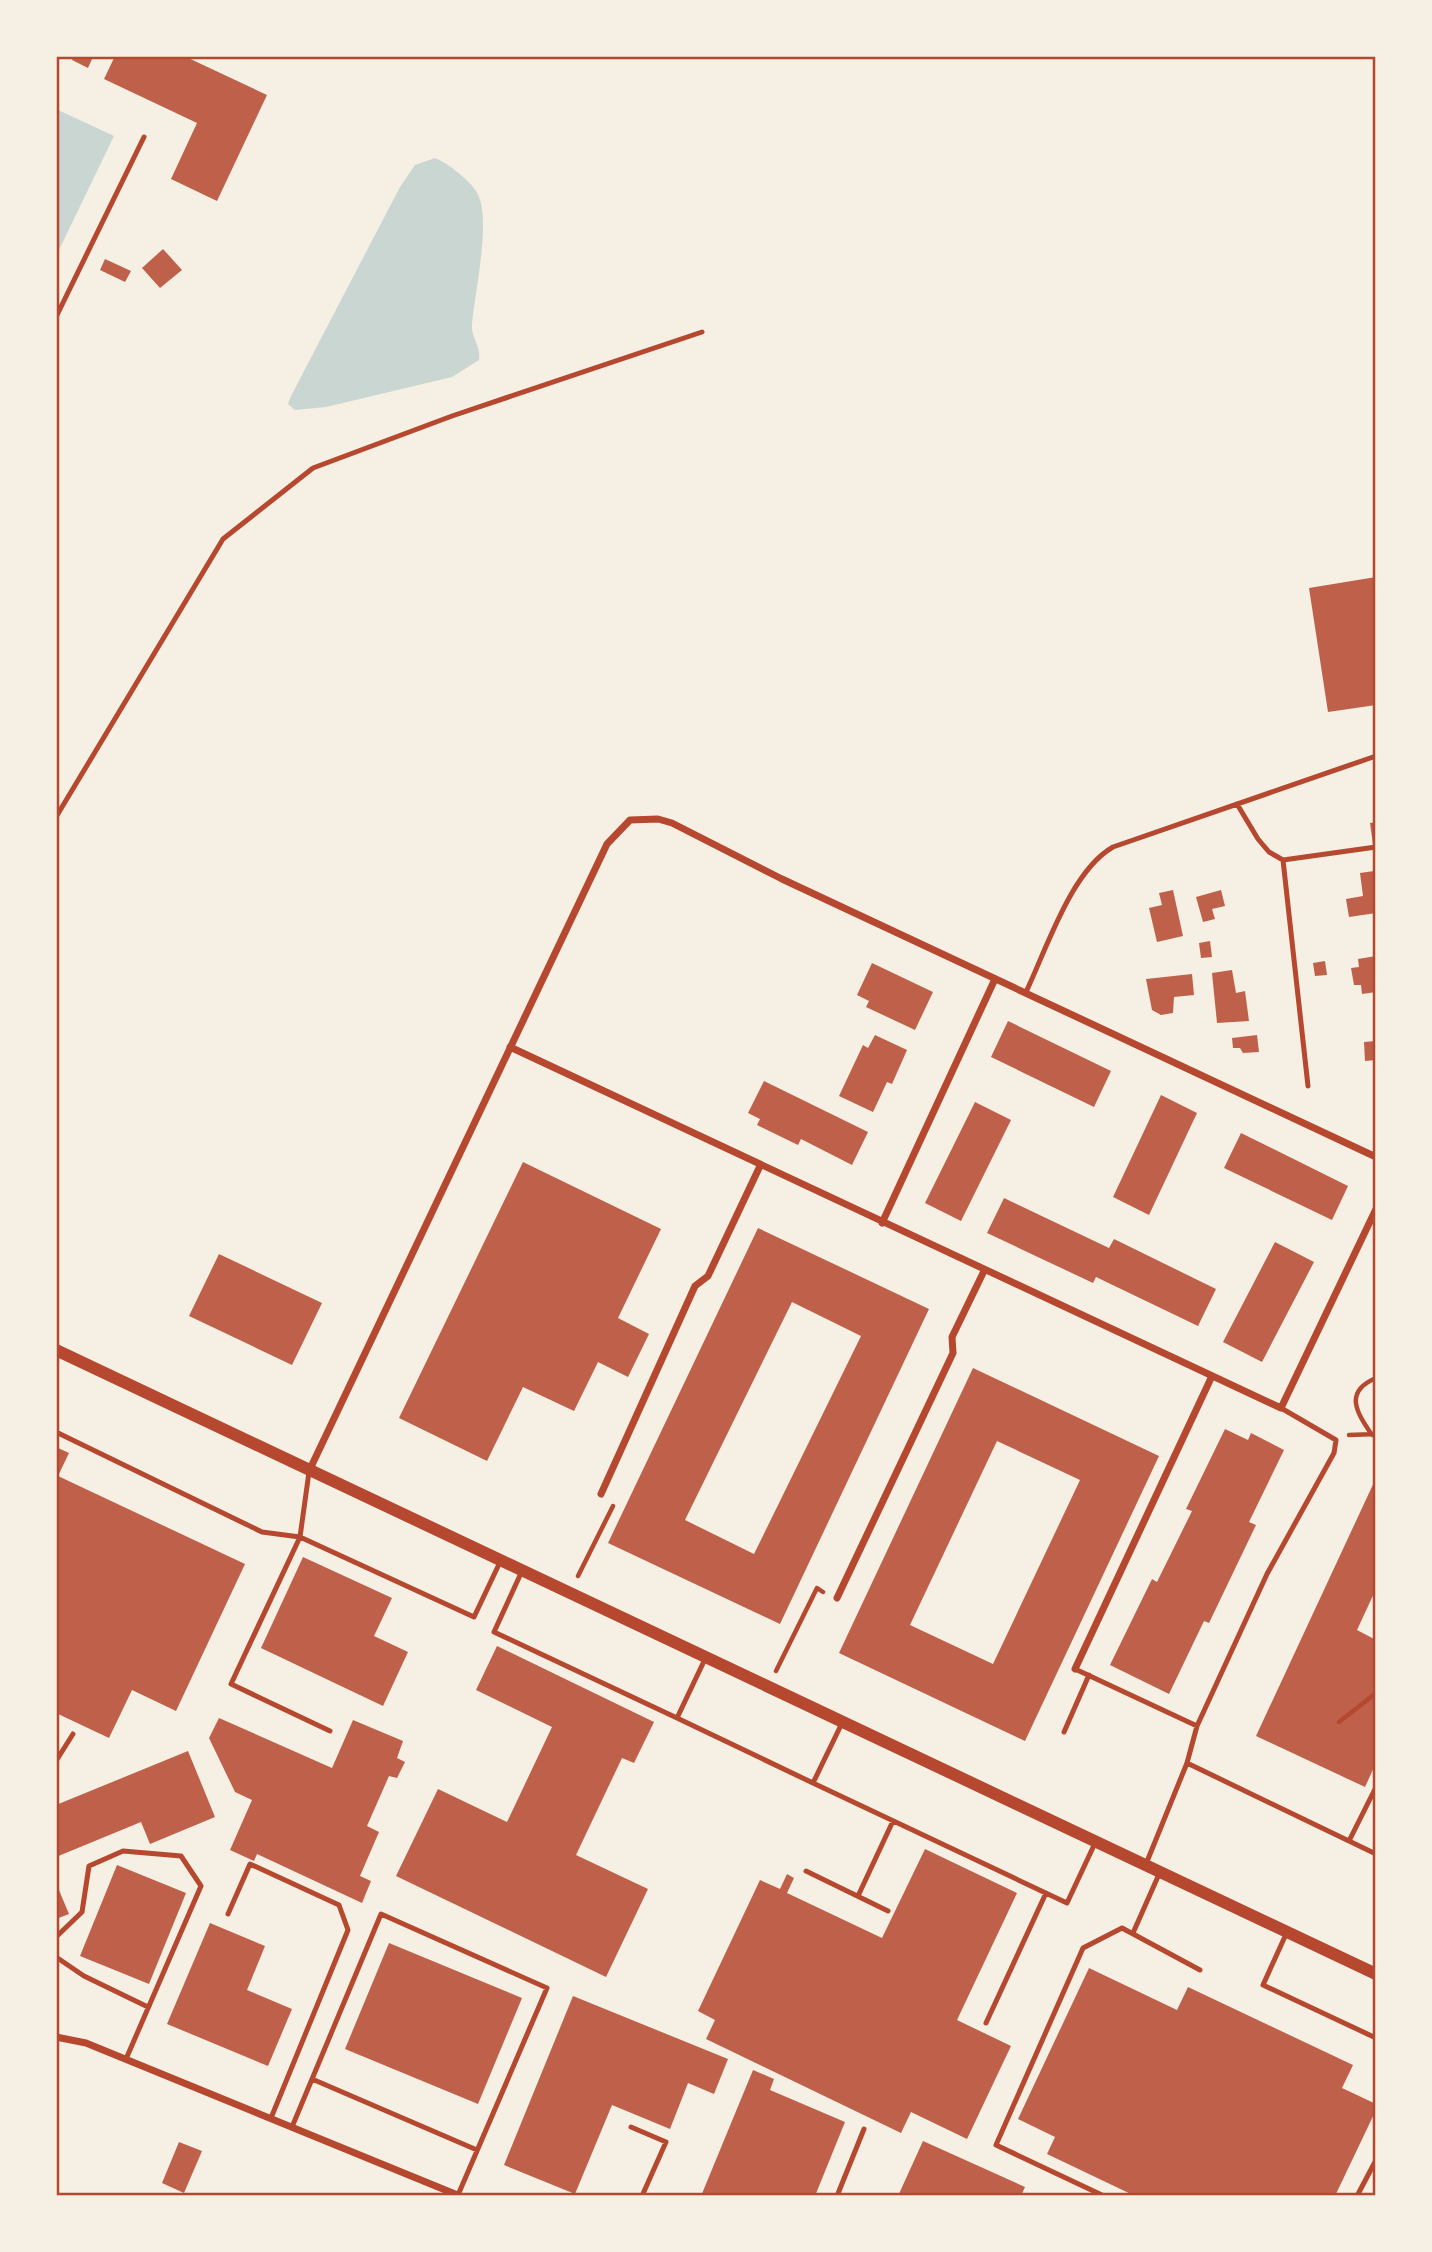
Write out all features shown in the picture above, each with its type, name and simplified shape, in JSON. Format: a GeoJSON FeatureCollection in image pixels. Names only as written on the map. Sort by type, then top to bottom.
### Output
{"type":"FeatureCollection","features":[{"type":"Feature","properties":{"kind":"street"},"geometry":{"type":"LineString","coordinates":[[310,1469],[607,844],[630,820],[658,819],[672,823],[995,979],[1376,1157]]}},
{"type":"Feature","properties":{"kind":"street"},"geometry":{"type":"LineString","coordinates":[[882,1223],[995,979]]}},
{"type":"Feature","properties":{"kind":"street"},"geometry":{"type":"LineString","coordinates":[[510,1047],[1281,1408],[1376,1209]]}},
{"type":"Feature","properties":{"kind":"street"},"geometry":{"type":"LineString","coordinates":[[601,1494],[695,1286],[708,1276],[760,1166]]}},
{"type":"Feature","properties":{"kind":"street"},"geometry":{"type":"LineString","coordinates":[[837,1598],[953,1353],[952,1337],[984,1271]]}},
{"type":"Feature","properties":{"kind":"street"},"geometry":{"type":"LineString","coordinates":[[56,1350],[1376,1974]]}},
{"type":"Feature","properties":{"kind":"street"},"geometry":{"type":"LineString","coordinates":[[1075,1669],[1212,1376]]}},
{"type":"Feature","properties":{"kind":"street"},"geometry":{"type":"LineString","coordinates":[[56,2037],[86,2043],[459,2196]]}},
{"type":"Feature","properties":{"kind":"lane"},"geometry":{"type":"LineString","coordinates":[[56,317],[144,137]]}},
{"type":"Feature","properties":{"kind":"lane"},"geometry":{"type":"LineString","coordinates":[[56,817],[223,539],[313,468],[452,416],[702,332]]}},
{"type":"Feature","properties":{"kind":"lane"},"geometry":{"type":"LineString","coordinates":[[1026,992],[1078,884],[1100,854],[1112,847],[1376,756]]}},
{"type":"Feature","properties":{"kind":"lane"},"geometry":{"type":"LineString","coordinates":[[1237,804],[1258,839],[1269,852],[1283,860],[1376,847]]}},
{"type":"Feature","properties":{"kind":"lane"},"geometry":{"type":"LineString","coordinates":[[1283,860],[1308,1086]]}},
{"type":"Feature","properties":{"kind":"lane"},"geometry":{"type":"LineString","coordinates":[[1146,1864],[1187,1762],[1197,1726],[1267,1574],[1334,1454],[1336,1440],[1281,1408]]}},
{"type":"Feature","properties":{"kind":"lane"},"geometry":{"type":"LineString","coordinates":[[56,1433],[262,1532],[300,1537],[474,1617],[500,1560]]}},
{"type":"Feature","properties":{"kind":"lane"},"geometry":{"type":"LineString","coordinates":[[310,1469],[300,1537],[231,1684],[330,1731]]}},
{"type":"Feature","properties":{"kind":"lane"},"geometry":{"type":"LineString","coordinates":[[523,1570],[494,1632],[893,1821],[1067,1903],[1096,1841]]}},
{"type":"Feature","properties":{"kind":"lane"},"geometry":{"type":"LineString","coordinates":[[677,1718],[706,1657]]}},
{"type":"Feature","properties":{"kind":"lane"},"geometry":{"type":"LineString","coordinates":[[1075,1669],[1197,1726]]}},
{"type":"Feature","properties":{"kind":"lane"},"geometry":{"type":"LineString","coordinates":[[1063,1732],[1089,1675]]}},
{"type":"Feature","properties":{"kind":"lane"},"geometry":{"type":"LineString","coordinates":[[813,1783],[842,1721]]}},
{"type":"Feature","properties":{"kind":"lane"},"geometry":{"type":"LineString","coordinates":[[56,1761],[74,1734]]}},
{"type":"Feature","properties":{"kind":"lane"},"geometry":{"type":"LineString","coordinates":[[1187,1762],[1376,1854]]}},
{"type":"Feature","properties":{"kind":"lane"},"geometry":{"type":"LineString","coordinates":[[1349,1841],[1376,1787]]}},
{"type":"Feature","properties":{"kind":"lane"},"geometry":{"type":"LineString","coordinates":[[858,1896],[893,1821]]}},
{"type":"Feature","properties":{"kind":"lane"},"geometry":{"type":"LineString","coordinates":[[56,1937],[82,1912],[89,1866],[123,1851],[181,1856],[201,1886],[126,2059]]}},
{"type":"Feature","properties":{"kind":"lane"},"geometry":{"type":"LineString","coordinates":[[228,1914],[250,1864],[339,1905],[348,1930],[271,2118]]}},
{"type":"Feature","properties":{"kind":"lane"},"geometry":{"type":"LineString","coordinates":[[806,1871],[888,1910]]}},
{"type":"Feature","properties":{"kind":"lane"},"geometry":{"type":"LineString","coordinates":[[1133,1933],[1161,1871]]}},
{"type":"Feature","properties":{"kind":"lane"},"geometry":{"type":"LineString","coordinates":[[986,2023],[1046,1893]]}},
{"type":"Feature","properties":{"kind":"lane"},"geometry":{"type":"LineString","coordinates":[[292,2127],[381,1914],[547,1988],[459,2196]]}},
{"type":"Feature","properties":{"kind":"lane"},"geometry":{"type":"LineString","coordinates":[[1104,2196],[996,2145],[1083,1948],[1122,1928],[1200,1970]]}},
{"type":"Feature","properties":{"kind":"lane"},"geometry":{"type":"LineString","coordinates":[[1288,1931],[1263,1984],[1376,2038]]}},
{"type":"Feature","properties":{"kind":"lane"},"geometry":{"type":"LineString","coordinates":[[56,1957],[83,1976],[148,2007]]}},
{"type":"Feature","properties":{"kind":"lane"},"geometry":{"type":"LineString","coordinates":[[312,2079],[477,2150]]}},
{"type":"Feature","properties":{"kind":"lane"},"geometry":{"type":"LineString","coordinates":[[631,2127],[666,2142],[642,2196]]}},
{"type":"Feature","properties":{"kind":"lane"},"geometry":{"type":"LineString","coordinates":[[837,2196],[864,2129]]}},
{"type":"Feature","properties":{"kind":"lane"},"geometry":{"type":"LineString","coordinates":[[1357,2196],[1376,2160]]}},
{"type":"Feature","properties":{"kind":"path"},"geometry":{"type":"LineString","coordinates":[[1374,1435],[1358,1414],[1354,1401],[1360,1386],[1376,1378]]}},
{"type":"Feature","properties":{"kind":"path"},"geometry":{"type":"LineString","coordinates":[[1336,1440],[1346,1436],[1374,1435]]}},
{"type":"Feature","properties":{"kind":"path"},"geometry":{"type":"LineString","coordinates":[[569,1592],[616,1501],[601,1494]]}},
{"type":"Feature","properties":{"kind":"path"},"geometry":{"type":"LineString","coordinates":[[769,1687],[817,1588],[837,1598]]}},
{"type":"Feature","properties":{"kind":"path"},"geometry":{"type":"LineString","coordinates":[[1339,1722],[1376,1693]]}},
{"type":"Feature","properties":{"kind":"shaded area"},"geometry":{"type":"Polygon","coordinates":[[[56,109],[114,136],[56,256],[56,109]]]}},
{"type":"Feature","properties":{"kind":"shaded area"},"geometry":{"type":"Polygon","coordinates":[[[435,158],[468,181],[481,202],[483,236],[472,325],[479,360],[452,377],[326,407],[295,410],[288,404],[291,396],[400,187],[415,165],[435,158]]]}},
{"type":"Feature","properties":{"kind":"building"},"geometry":{"type":"Polygon","coordinates":[[[74,56],[92,59],[88,68],[72,60],[74,56]]]}},
{"type":"Feature","properties":{"kind":"building"},"geometry":{"type":"Polygon","coordinates":[[[115,56],[184,56],[267,95],[217,201],[171,179],[197,123],[104,79],[115,56]]]}},
{"type":"Feature","properties":{"kind":"building"},"geometry":{"type":"Polygon","coordinates":[[[163,249],[182,270],[160,288],[142,268],[163,249]]]}},
{"type":"Feature","properties":{"kind":"building"},"geometry":{"type":"Polygon","coordinates":[[[105,259],[131,271],[125,282],[100,270],[105,259]]]}},
{"type":"Feature","properties":{"kind":"building"},"geometry":{"type":"Polygon","coordinates":[[[1376,577],[1376,705],[1328,712],[1309,588],[1376,577]]]}},
{"type":"Feature","properties":{"kind":"building"},"geometry":{"type":"Polygon","coordinates":[[[1376,822],[1376,844],[1373,845],[1370,823],[1376,822]]]}},
{"type":"Feature","properties":{"kind":"building"},"geometry":{"type":"Polygon","coordinates":[[[1374,871],[1376,913],[1349,917],[1346,899],[1363,896],[1360,873],[1374,871]]]}},
{"type":"Feature","properties":{"kind":"building"},"geometry":{"type":"Polygon","coordinates":[[[1173,890],[1183,936],[1157,942],[1149,908],[1162,905],[1159,893],[1173,890]]]}},
{"type":"Feature","properties":{"kind":"building"},"geometry":{"type":"Polygon","coordinates":[[[1221,890],[1225,906],[1212,909],[1215,919],[1203,922],[1196,897],[1221,890]]]}},
{"type":"Feature","properties":{"kind":"building"},"geometry":{"type":"Polygon","coordinates":[[[1210,941],[1212,957],[1201,958],[1199,943],[1210,941]]]}},
{"type":"Feature","properties":{"kind":"building"},"geometry":{"type":"Polygon","coordinates":[[[1376,956],[1376,992],[1362,994],[1361,985],[1354,985],[1351,968],[1359,967],[1358,959],[1376,956]]]}},
{"type":"Feature","properties":{"kind":"building"},"geometry":{"type":"Polygon","coordinates":[[[1325,961],[1327,975],[1315,976],[1313,963],[1325,961]]]}},
{"type":"Feature","properties":{"kind":"building"},"geometry":{"type":"Polygon","coordinates":[[[872,963],[933,992],[915,1030],[866,1007],[869,1001],[857,995],[872,963]]]}},
{"type":"Feature","properties":{"kind":"building"},"geometry":{"type":"Polygon","coordinates":[[[1232,970],[1236,993],[1245,991],[1249,1021],[1217,1023],[1212,973],[1232,970]]]}},
{"type":"Feature","properties":{"kind":"building"},"geometry":{"type":"Polygon","coordinates":[[[1192,974],[1194,995],[1174,997],[1173,1013],[1161,1015],[1152,1010],[1146,979],[1192,974]]]}},
{"type":"Feature","properties":{"kind":"building"},"geometry":{"type":"Polygon","coordinates":[[[1008,1021],[1111,1071],[1094,1107],[991,1057],[1008,1021]]]}},
{"type":"Feature","properties":{"kind":"building"},"geometry":{"type":"Polygon","coordinates":[[[875,1035],[907,1050],[892,1084],[887,1082],[873,1112],[839,1096],[863,1045],[868,1048],[875,1035]]]}},
{"type":"Feature","properties":{"kind":"building"},"geometry":{"type":"Polygon","coordinates":[[[1257,1035],[1259,1052],[1243,1053],[1240,1048],[1233,1048],[1232,1038],[1257,1035]]]}},
{"type":"Feature","properties":{"kind":"building"},"geometry":{"type":"Polygon","coordinates":[[[1376,1041],[1376,1060],[1365,1061],[1364,1042],[1376,1041]]]}},
{"type":"Feature","properties":{"kind":"building"},"geometry":{"type":"Polygon","coordinates":[[[764,1081],[868,1132],[852,1165],[801,1139],[798,1145],[757,1125],[760,1119],[748,1113],[764,1081]]]}},
{"type":"Feature","properties":{"kind":"building"},"geometry":{"type":"Polygon","coordinates":[[[1161,1095],[1197,1113],[1149,1215],[1113,1197],[1161,1095]]]}},
{"type":"Feature","properties":{"kind":"building"},"geometry":{"type":"Polygon","coordinates":[[[975,1102],[1011,1120],[961,1221],[925,1203],[975,1102]]]}},
{"type":"Feature","properties":{"kind":"building"},"geometry":{"type":"Polygon","coordinates":[[[1241,1133],[1348,1186],[1332,1220],[1224,1168],[1241,1133]]]}},
{"type":"Feature","properties":{"kind":"building"},"geometry":{"type":"Polygon","coordinates":[[[523,1162],[661,1229],[618,1318],[649,1334],[628,1377],[598,1362],[574,1411],[523,1387],[487,1461],[399,1418],[523,1162]]]}},
{"type":"Feature","properties":{"kind":"building"},"geometry":{"type":"Polygon","coordinates":[[[1004,1198],[1109,1248],[1114,1239],[1216,1289],[1198,1326],[1096,1277],[1093,1283],[987,1233],[1004,1198]]]}},
{"type":"Feature","properties":{"kind":"building"},"geometry":{"type":"Polygon","coordinates":[[[758,1228],[929,1309],[780,1624],[608,1543],[758,1228]],[[792,1302],[685,1520],[754,1554],[861,1336],[792,1302]]]}},
{"type":"Feature","properties":{"kind":"building"},"geometry":{"type":"Polygon","coordinates":[[[1275,1242],[1314,1262],[1262,1362],[1223,1342],[1275,1242]]]}},
{"type":"Feature","properties":{"kind":"building"},"geometry":{"type":"Polygon","coordinates":[[[219,1254],[322,1303],[292,1365],[189,1316],[219,1254]]]}},
{"type":"Feature","properties":{"kind":"building"},"geometry":{"type":"Polygon","coordinates":[[[973,1368],[1159,1456],[1025,1741],[839,1653],[973,1368]],[[997,1441],[910,1625],[993,1664],[1080,1480],[997,1441]]]}},
{"type":"Feature","properties":{"kind":"building"},"geometry":{"type":"Polygon","coordinates":[[[1225,1429],[1248,1440],[1251,1433],[1284,1450],[1249,1522],[1256,1525],[1209,1623],[1204,1621],[1169,1694],[1110,1665],[1152,1579],[1157,1582],[1192,1511],[1186,1509],[1225,1429]]]}},
{"type":"Feature","properties":{"kind":"building"},"geometry":{"type":"Polygon","coordinates":[[[56,1447],[69,1453],[58,1476],[245,1564],[176,1711],[132,1690],[109,1738],[56,1713],[56,1447]]]}},
{"type":"Feature","properties":{"kind":"building"},"geometry":{"type":"Polygon","coordinates":[[[1376,1478],[1376,1589],[1357,1630],[1376,1640],[1376,1763],[1365,1787],[1256,1736],[1376,1478]]]}},
{"type":"Feature","properties":{"kind":"building"},"geometry":{"type":"Polygon","coordinates":[[[303,1557],[392,1598],[374,1636],[408,1652],[383,1706],[261,1648],[303,1557]]]}},
{"type":"Feature","properties":{"kind":"building"},"geometry":{"type":"Polygon","coordinates":[[[497,1646],[654,1722],[634,1763],[622,1758],[576,1855],[648,1889],[606,1977],[396,1876],[438,1789],[507,1822],[552,1727],[476,1690],[497,1646]]]}},
{"type":"Feature","properties":{"kind":"building"},"geometry":{"type":"Polygon","coordinates":[[[219,1718],[332,1768],[353,1720],[403,1741],[397,1758],[405,1762],[397,1778],[389,1776],[367,1826],[379,1832],[360,1876],[371,1881],[362,1903],[257,1854],[254,1861],[230,1850],[252,1800],[235,1792],[209,1738],[219,1718]]]}},
{"type":"Feature","properties":{"kind":"building"},"geometry":{"type":"Polygon","coordinates":[[[188,1751],[215,1817],[150,1844],[141,1822],[56,1857],[56,1805],[188,1751]]]}},
{"type":"Feature","properties":{"kind":"building"},"geometry":{"type":"Polygon","coordinates":[[[925,1849],[1017,1893],[957,2020],[1011,2046],[967,2139],[911,2112],[901,2133],[706,2039],[715,2020],[698,2011],[760,1880],[780,1889],[787,1874],[794,1878],[787,1893],[882,1938],[925,1849]]]}},
{"type":"Feature","properties":{"kind":"building"},"geometry":{"type":"Polygon","coordinates":[[[117,1865],[186,1893],[149,1984],[80,1956],[117,1865]]]}},
{"type":"Feature","properties":{"kind":"building"},"geometry":{"type":"Polygon","coordinates":[[[56,1883],[69,1914],[56,1919],[56,1883]]]}},
{"type":"Feature","properties":{"kind":"building"},"geometry":{"type":"Polygon","coordinates":[[[210,1923],[265,1946],[247,1990],[292,2009],[268,2066],[167,2024],[210,1923]]]}},
{"type":"Feature","properties":{"kind":"building"},"geometry":{"type":"Polygon","coordinates":[[[389,1943],[522,1998],[478,2104],[345,2049],[389,1943]]]}},
{"type":"Feature","properties":{"kind":"building"},"geometry":{"type":"Polygon","coordinates":[[[1089,1968],[1177,2010],[1188,1987],[1353,2065],[1342,2088],[1376,2104],[1376,2110],[1335,2196],[1135,2196],[1047,2154],[1055,2137],[1018,2119],[1089,1968]]]}},
{"type":"Feature","properties":{"kind":"building"},"geometry":{"type":"Polygon","coordinates":[[[573,1996],[728,2059],[714,2094],[688,2083],[670,2129],[612,2105],[575,2194],[504,2165],[573,1996]]]}},
{"type":"Feature","properties":{"kind":"building"},"geometry":{"type":"Polygon","coordinates":[[[753,2070],[774,2079],[770,2090],[845,2122],[815,2196],[701,2196],[753,2070]]]}},
{"type":"Feature","properties":{"kind":"building"},"geometry":{"type":"Polygon","coordinates":[[[923,2141],[1025,2187],[1021,2196],[898,2196],[923,2141]]]}},
{"type":"Feature","properties":{"kind":"building"},"geometry":{"type":"Polygon","coordinates":[[[179,2142],[202,2151],[184,2193],[162,2183],[179,2142]]]}}]}
